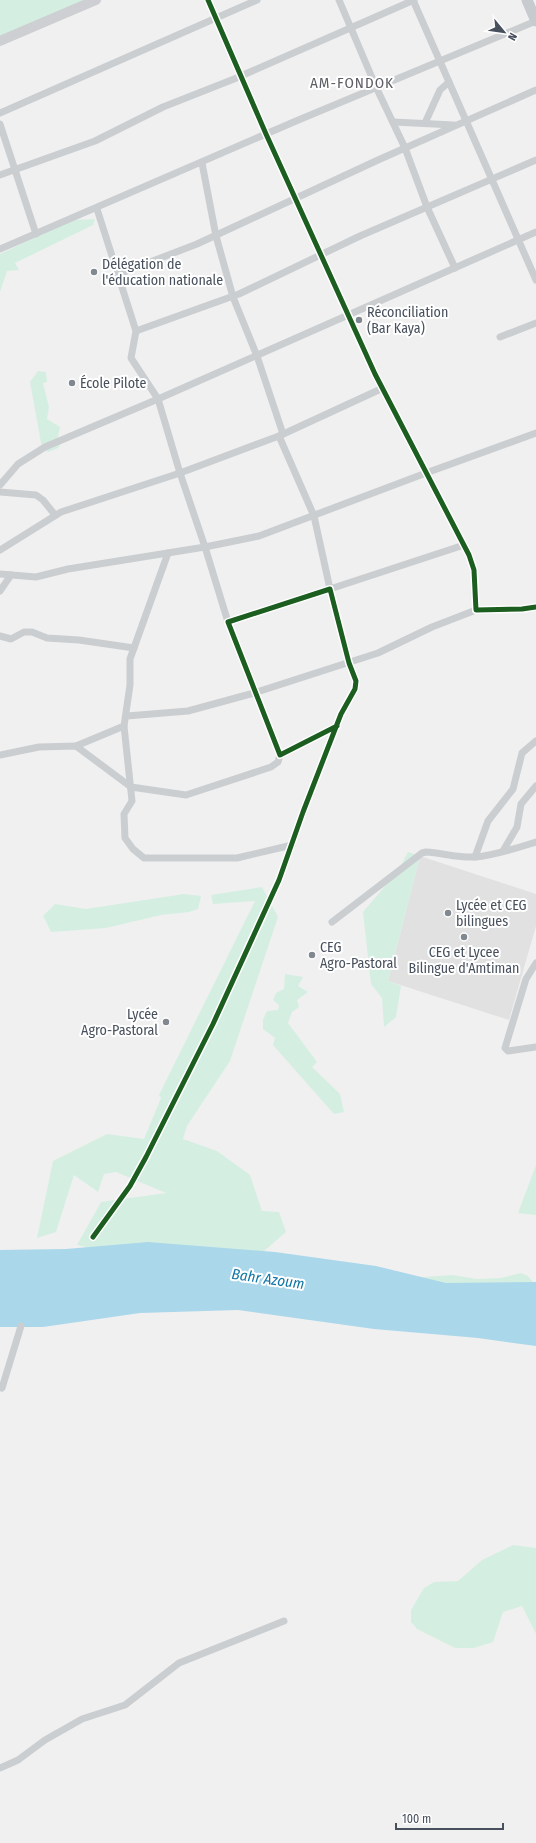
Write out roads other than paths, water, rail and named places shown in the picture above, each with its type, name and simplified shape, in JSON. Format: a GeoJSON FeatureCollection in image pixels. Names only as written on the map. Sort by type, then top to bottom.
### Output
{"type":"FeatureCollection","features":[{"type":"Feature","properties":{"kind":"main road"},"geometry":{"type":"LineString","coordinates":[[527,0],[536,21]]}},
{"type":"Feature","properties":{"kind":"street"},"geometry":{"type":"LineString","coordinates":[[0,41],[81,3],[96,0]]}},
{"type":"Feature","properties":{"kind":"street"},"geometry":{"type":"LineString","coordinates":[[208,0],[295,199],[383,388],[472,562],[476,610]]}},
{"type":"Feature","properties":{"kind":"street"},"geometry":{"type":"LineString","coordinates":[[0,113],[257,0]]}},
{"type":"Feature","properties":{"kind":"street"},"geometry":{"type":"LineString","coordinates":[[339,0],[376,87],[405,148],[427,206],[455,268]]}},
{"type":"Feature","properties":{"kind":"street"},"geometry":{"type":"LineString","coordinates":[[0,175],[34,164],[95,140],[163,107],[242,76],[414,0],[439,61],[536,280]]}},
{"type":"Feature","properties":{"kind":"street"},"geometry":{"type":"LineString","coordinates":[[0,249],[97,209],[376,87],[536,21]]}},
{"type":"Feature","properties":{"kind":"street"},"geometry":{"type":"LineString","coordinates":[[425,123],[440,90],[449,82]]}},
{"type":"Feature","properties":{"kind":"street"},"geometry":{"type":"LineString","coordinates":[[119,274],[216,236],[466,120],[536,90]]}},
{"type":"Feature","properties":{"kind":"street"},"geometry":{"type":"LineString","coordinates":[[393,122],[456,125]]}},
{"type":"Feature","properties":{"kind":"street"},"geometry":{"type":"LineString","coordinates":[[0,124],[36,234]]}},
{"type":"Feature","properties":{"kind":"street"},"geometry":{"type":"LineString","coordinates":[[136,331],[233,296],[427,206],[536,160]]}},
{"type":"Feature","properties":{"kind":"street"},"geometry":{"type":"LineString","coordinates":[[93,1237],[130,1186],[213,1024],[279,880],[303,812],[337,726],[356,685],[330,589],[314,516],[281,435],[257,356],[233,296],[216,236],[202,163]]}},
{"type":"Feature","properties":{"kind":"street"},"geometry":{"type":"LineString","coordinates":[[76,746],[131,787],[186,795],[271,767],[278,762],[280,754],[254,693],[228,622],[158,399],[131,358],[136,331],[97,209]]}},
{"type":"Feature","properties":{"kind":"street"},"geometry":{"type":"LineString","coordinates":[[0,485],[18,464],[45,447],[257,356],[536,232]]}},
{"type":"Feature","properties":{"kind":"street"},"geometry":{"type":"LineString","coordinates":[[500,338],[536,323]]}},
{"type":"Feature","properties":{"kind":"street"},"geometry":{"type":"LineString","coordinates":[[0,550],[55,515],[180,473],[281,435],[383,388]]}},
{"type":"Feature","properties":{"kind":"street"},"geometry":{"type":"LineString","coordinates":[[0,574],[36,577],[68,569],[205,547],[259,536],[426,473],[536,434]]}},
{"type":"Feature","properties":{"kind":"street"},"geometry":{"type":"LineString","coordinates":[[0,492],[36,495],[43,500],[55,515]]}},
{"type":"Feature","properties":{"kind":"street"},"geometry":{"type":"LineString","coordinates":[[228,622],[464,545]]}},
{"type":"Feature","properties":{"kind":"street"},"geometry":{"type":"LineString","coordinates":[[168,553],[130,659],[127,716],[124,721],[124,726],[126,762],[132,801],[124,814],[125,838],[133,849],[144,858],[237,858],[292,845]]}},
{"type":"Feature","properties":{"kind":"street"},"geometry":{"type":"LineString","coordinates":[[0,591],[11,575]]}},
{"type":"Feature","properties":{"kind":"street"},"geometry":{"type":"LineString","coordinates":[[127,716],[188,711],[254,693],[378,653],[432,627],[476,610],[536,607]]}},
{"type":"Feature","properties":{"kind":"street"},"geometry":{"type":"LineString","coordinates":[[0,636],[11,639],[24,632],[32,632],[47,638],[79,640],[134,648]]}},
{"type":"Feature","properties":{"kind":"street"},"geometry":{"type":"LineString","coordinates":[[0,755],[39,747],[76,746],[124,726]]}},
{"type":"Feature","properties":{"kind":"street"},"geometry":{"type":"LineString","coordinates":[[280,754],[337,726]]}},
{"type":"Feature","properties":{"kind":"street"},"geometry":{"type":"LineString","coordinates":[[476,857],[488,821],[513,789],[522,753],[536,741]]}},
{"type":"Feature","properties":{"kind":"street"},"geometry":{"type":"LineString","coordinates":[[503,851],[517,827],[521,804],[536,786]]}},
{"type":"Feature","properties":{"kind":"street"},"geometry":{"type":"LineString","coordinates":[[332,922],[422,853],[426,852],[476,857],[536,842]]}},
{"type":"Feature","properties":{"kind":"street"},"geometry":{"type":"LineString","coordinates":[[536,963],[526,979],[505,1048],[508,1051],[536,1047]]}},
{"type":"Feature","properties":{"kind":"street"},"geometry":{"type":"LineString","coordinates":[[1,1388],[21,1326]]}},
{"type":"Feature","properties":{"kind":"street"},"geometry":{"type":"LineString","coordinates":[[0,1768],[18,1760],[45,1740],[82,1719],[125,1704],[179,1663],[284,1621]]}},
{"type":"Feature","properties":{"kind":"water","name":"Bahr Azoum"},"geometry":{"type":"Polygon","coordinates":[[[148,1242],[275,1252],[376,1266],[446,1283],[536,1282],[536,1346],[478,1338],[374,1329],[238,1310],[140,1313],[43,1327],[0,1327],[0,1250],[66,1249],[148,1242]]]}},
{"type":"Feature","properties":{"kind":"place","name":"Délégation de l'éducation nationale"},"geometry":{"type":"Point","coordinates":[94,272]}},
{"type":"Feature","properties":{"kind":"place","name":"Réconciliation (Bar Kaya)"},"geometry":{"type":"Point","coordinates":[359,320]}},
{"type":"Feature","properties":{"kind":"place","name":"École Pilote"},"geometry":{"type":"Point","coordinates":[72,383]}},
{"type":"Feature","properties":{"kind":"place","name":"Lycée et CEG bilingues"},"geometry":{"type":"Point","coordinates":[448,913]}},
{"type":"Feature","properties":{"kind":"place","name":"CEG et Lycee Bilingue d'Amtiman"},"geometry":{"type":"Point","coordinates":[464,937]}},
{"type":"Feature","properties":{"kind":"place","name":"CEG Agro-Pastoral"},"geometry":{"type":"Point","coordinates":[312,955]}},
{"type":"Feature","properties":{"kind":"place","name":"Lycée Agro-Pastoral"},"geometry":{"type":"Point","coordinates":[166,1022]}},
{"type":"Feature","properties":{"kind":"district","name":"AM-FONDOK"},"geometry":{"type":"Point","coordinates":[352,83]}}]}
